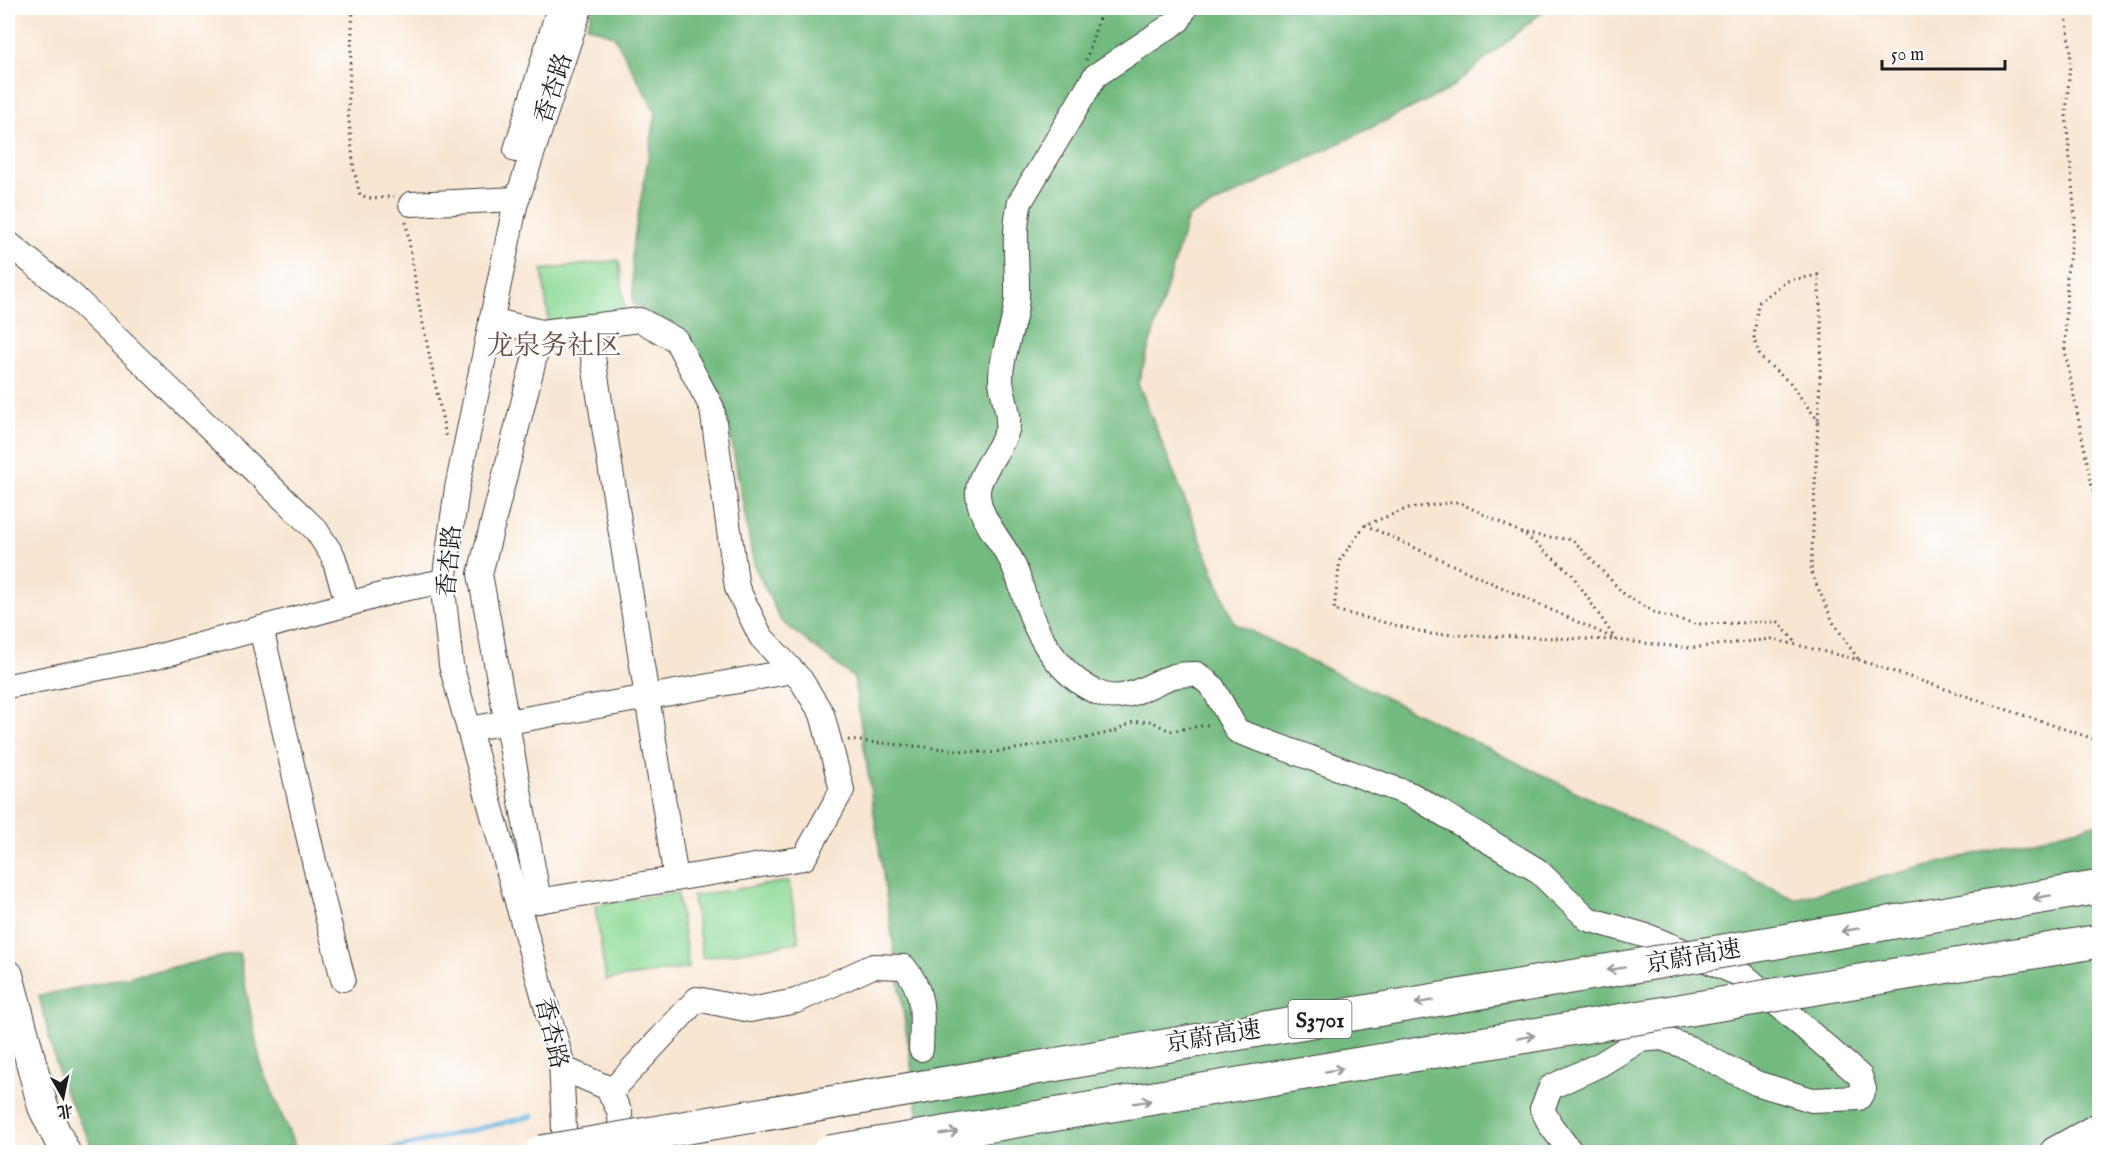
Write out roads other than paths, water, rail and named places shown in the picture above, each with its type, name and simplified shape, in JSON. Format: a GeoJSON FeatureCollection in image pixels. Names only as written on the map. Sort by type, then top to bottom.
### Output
{"type":"FeatureCollection","features":[{"type":"Feature","properties":{"kind":"highway","name":"京蔚高速"},"geometry":{"type":"LineString","coordinates":[[541,1152],[1140,1048],[2100,887]]}},
{"type":"Feature","properties":{"kind":"highway","name":"S3701"},"geometry":{"type":"LineString","coordinates":[[829,1152],[2100,941]]}},
{"type":"Feature","properties":{"kind":"main road"},"geometry":{"type":"LineString","coordinates":[[8,975],[43,1107],[61,1151]]}},
{"type":"Feature","properties":{"kind":"main road"},"geometry":{"type":"LineString","coordinates":[[2055,1152],[2100,1127]]}},
{"type":"Feature","properties":{"kind":"street"},"geometry":{"type":"LineString","coordinates":[[411,204],[509,199],[559,8]]}},
{"type":"Feature","properties":{"kind":"street","name":"香杏路"},"geometry":{"type":"LineString","coordinates":[[565,1152],[562,1068],[529,902],[469,729],[451,665],[444,581],[457,488],[491,320],[509,199],[580,8]]}},
{"type":"Feature","properties":{"kind":"street"},"geometry":{"type":"LineString","coordinates":[[1185,8],[1179,20],[1095,76],[1020,202],[1014,226],[1017,297],[1013,329],[1001,378],[1007,407],[1007,431],[995,450],[978,490],[981,510],[1015,568],[1039,636],[1071,677],[1101,694],[1111,696],[1135,692],[1175,675],[1197,674],[1212,686],[1237,731],[1412,795],[1537,870],[1588,919],[1650,937],[1746,977],[1860,1076],[1864,1089],[1859,1098],[1812,1100],[1756,1083],[1689,1048],[1662,1038],[1640,1040],[1601,1064],[1551,1087],[1542,1108],[1551,1126],[1571,1152]]}},
{"type":"Feature","properties":{"kind":"street"},"geometry":{"type":"LineString","coordinates":[[8,243],[72,295],[316,530],[333,556],[348,604]]}},
{"type":"Feature","properties":{"kind":"street"},"geometry":{"type":"LineString","coordinates":[[491,320],[541,332],[640,320],[676,340],[681,347],[712,408],[737,588],[761,637],[793,671],[822,714],[842,790],[804,858],[529,902],[508,722],[480,574],[541,332]]}},
{"type":"Feature","properties":{"kind":"street"},"geometry":{"type":"LineString","coordinates":[[588,326],[676,879]]}},
{"type":"Feature","properties":{"kind":"street"},"geometry":{"type":"LineString","coordinates":[[8,686],[156,657],[348,604],[444,581]]}},
{"type":"Feature","properties":{"kind":"street"},"geometry":{"type":"LineString","coordinates":[[261,628],[343,979]]}},
{"type":"Feature","properties":{"kind":"street"},"geometry":{"type":"LineString","coordinates":[[469,729],[793,671]]}},
{"type":"Feature","properties":{"kind":"street"},"geometry":{"type":"LineString","coordinates":[[610,1093],[697,999],[750,1010],[796,1001],[873,966],[904,967],[915,980],[923,1006],[921,1049]]}},
{"type":"Feature","properties":{"kind":"street"},"geometry":{"type":"LineString","coordinates":[[562,1068],[608,1088],[620,1113],[621,1152]]}},
{"type":"Feature","properties":{"kind":"waterway"},"geometry":{"type":"LineString","coordinates":[[379,1152],[533,1116]]}},
{"type":"Feature","properties":{"kind":"district","name":"龙泉务社区"},"geometry":{"type":"Point","coordinates":[554,345]}}]}
